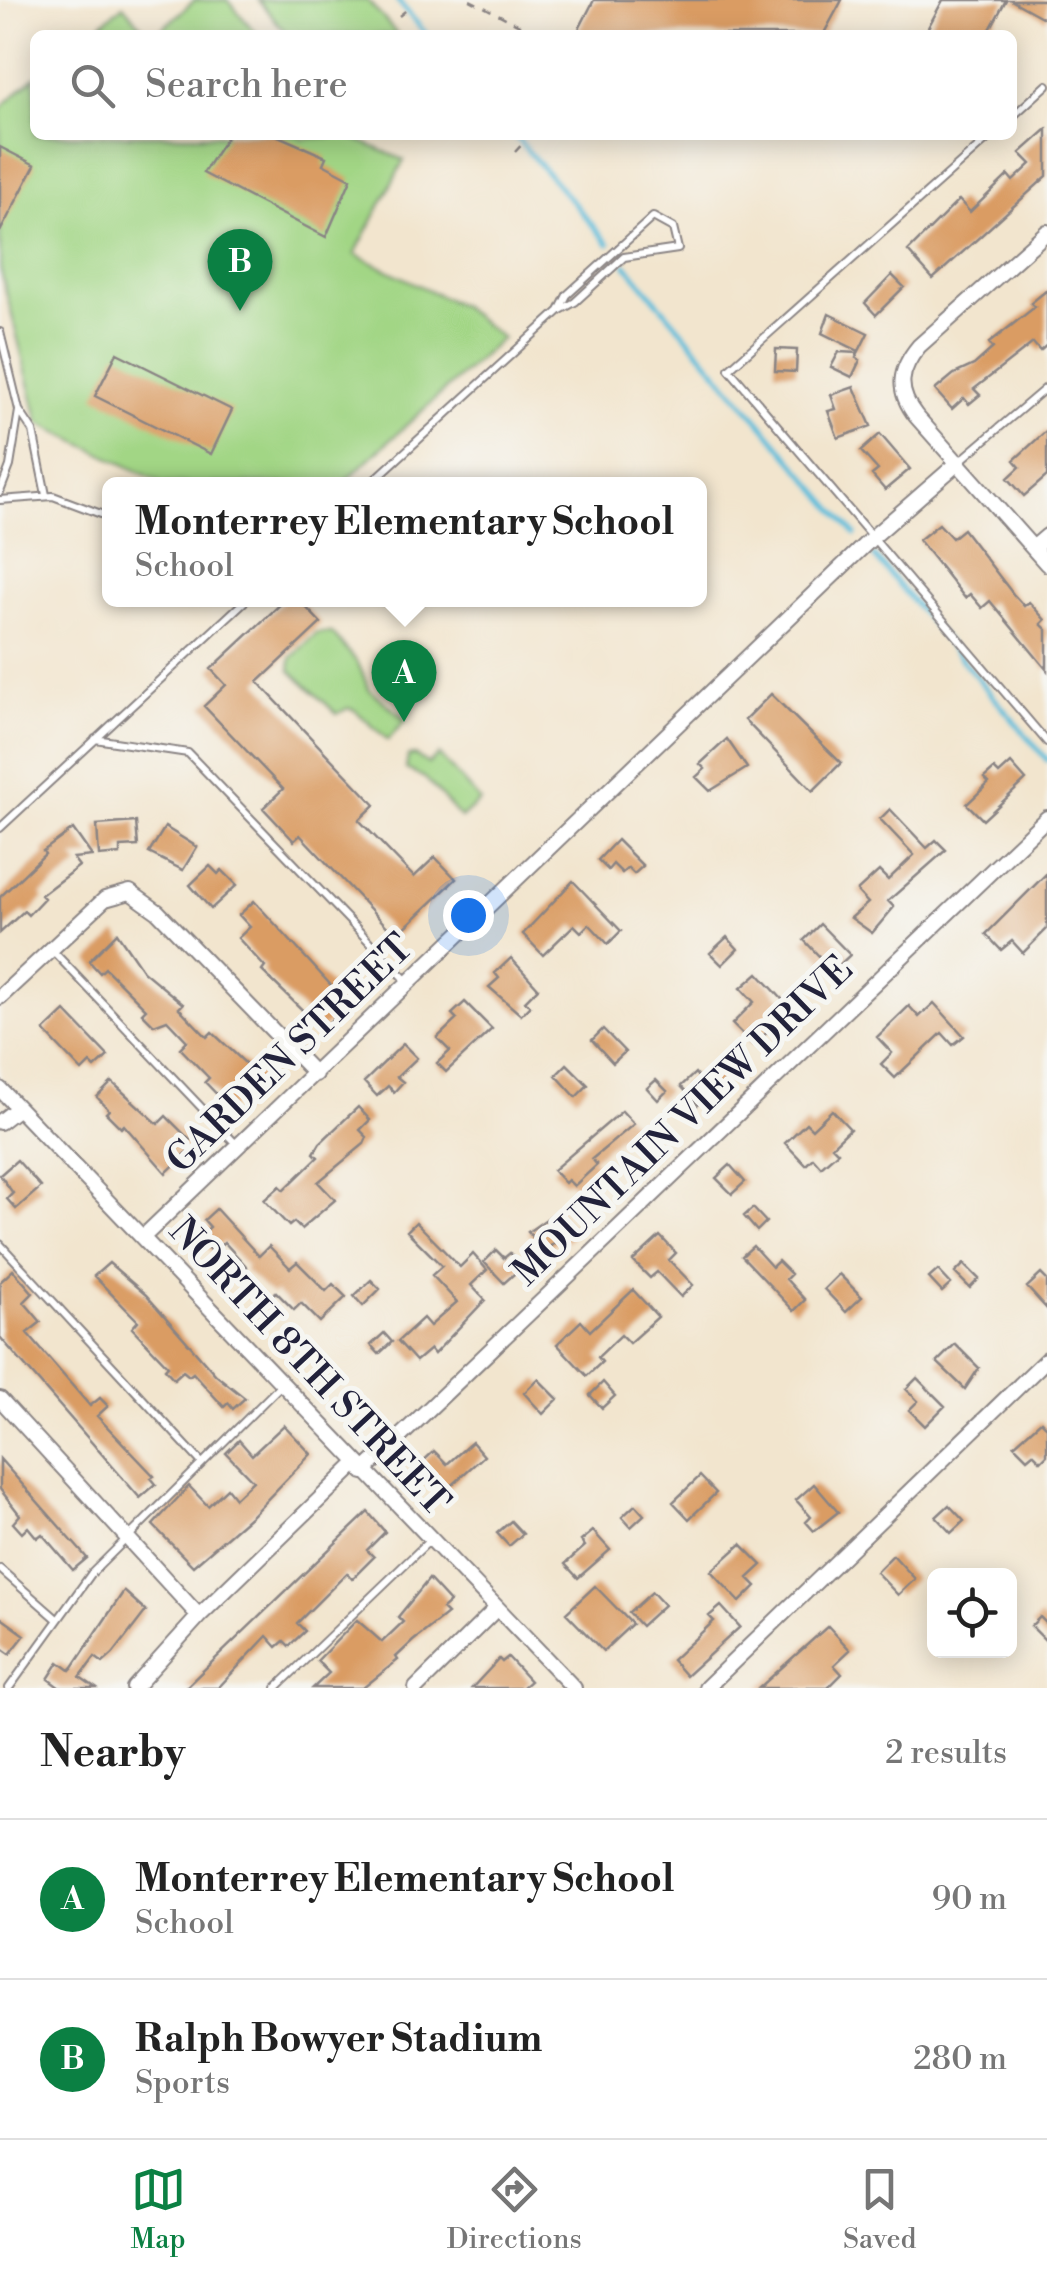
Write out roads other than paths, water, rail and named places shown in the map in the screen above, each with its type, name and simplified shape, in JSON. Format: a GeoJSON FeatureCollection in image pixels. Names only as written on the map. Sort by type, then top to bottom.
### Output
{"type":"FeatureCollection","features":[{"type":"Feature","properties":{"kind":"street"},"geometry":{"type":"LineString","coordinates":[[1047,232],[920,346],[908,359],[901,384],[906,402],[1047,564]]}},
{"type":"Feature","properties":{"kind":"street","name":"GARDEN STREET"},"geometry":{"type":"LineString","coordinates":[[142,1237],[874,536],[958,462]]}},
{"type":"Feature","properties":{"kind":"street"},"geometry":{"type":"LineString","coordinates":[[1034,548],[1047,536]]}},
{"type":"Feature","properties":{"kind":"street","name":"MOUNTAIN VIEW DRIVE"},"geometry":{"type":"LineString","coordinates":[[134,1688],[199,1616],[1047,818]]}},
{"type":"Feature","properties":{"kind":"street"},"geometry":{"type":"LineString","coordinates":[[0,997],[104,899],[118,893],[139,896],[315,1074]]}},
{"type":"Feature","properties":{"kind":"street","name":"NORTH 8TH STREET"},"geometry":{"type":"LineString","coordinates":[[0,1089],[569,1686]]}},
{"type":"Feature","properties":{"kind":"street"},"geometry":{"type":"LineString","coordinates":[[0,1122],[18,1108]]}},
{"type":"Feature","properties":{"kind":"street"},"geometry":{"type":"LineString","coordinates":[[706,1688],[1047,1359]]}},
{"type":"Feature","properties":{"kind":"street"},"geometry":{"type":"LineString","coordinates":[[0,1399],[199,1616]]}},
{"type":"Feature","properties":{"kind":"street"},"geometry":{"type":"LineString","coordinates":[[416,1688],[497,1608]]}},
{"type":"Feature","properties":{"kind":"lane"},"geometry":{"type":"LineString","coordinates":[[1017,112],[1047,85]]}},
{"type":"Feature","properties":{"kind":"lane"},"geometry":{"type":"LineString","coordinates":[[986,140],[729,369],[1047,742]]}},
{"type":"Feature","properties":{"kind":"lane"},"geometry":{"type":"LineString","coordinates":[[378,477],[558,310],[575,302],[624,257],[678,249],[673,228],[653,217],[566,295],[558,310]]}},
{"type":"Feature","properties":{"kind":"lane"},"geometry":{"type":"LineString","coordinates":[[0,332],[19,410],[33,431],[46,495]]}},
{"type":"Feature","properties":{"kind":"lane"},"geometry":{"type":"LineString","coordinates":[[958,462],[1047,387]]}},
{"type":"Feature","properties":{"kind":"lane"},"geometry":{"type":"LineString","coordinates":[[0,492],[10,466],[19,410]]}},
{"type":"Feature","properties":{"kind":"lane"},"geometry":{"type":"LineString","coordinates":[[0,500],[46,495],[102,514]]}},
{"type":"Feature","properties":{"kind":"lane"},"geometry":{"type":"LineString","coordinates":[[0,828],[238,607]]}},
{"type":"Feature","properties":{"kind":"lane"},"geometry":{"type":"LineString","coordinates":[[95,738],[188,752],[410,984]]}},
{"type":"Feature","properties":{"kind":"lane"},"geometry":{"type":"LineString","coordinates":[[52,949],[239,1148]]}},
{"type":"Feature","properties":{"kind":"lane"},"geometry":{"type":"LineString","coordinates":[[0,1244],[201,1462]]}},
{"type":"Feature","properties":{"kind":"lane"},"geometry":{"type":"LineString","coordinates":[[9,1688],[58,1619],[124,1538],[280,1386]]}},
{"type":"Feature","properties":{"kind":"lane"},"geometry":{"type":"LineString","coordinates":[[276,1688],[430,1540]]}},
{"type":"Feature","properties":{"kind":"lane"},"geometry":{"type":"LineString","coordinates":[[0,1569],[58,1619]]}},
{"type":"Feature","properties":{"kind":"waterway"},"geometry":{"type":"LineString","coordinates":[[397,0],[423,30]]}},
{"type":"Feature","properties":{"kind":"waterway"},"geometry":{"type":"LineString","coordinates":[[518,140],[609,244]]}},
{"type":"Feature","properties":{"kind":"waterway"},"geometry":{"type":"LineString","coordinates":[[626,265],[855,534]]}},
{"type":"Feature","properties":{"kind":"waterway"},"geometry":{"type":"LineString","coordinates":[[874,556],[1047,760]]}},
{"type":"Feature","properties":{"kind":"place","name":"Ralph Bowyer Stadium"},"geometry":{"type":"Point","coordinates":[240,311]}},
{"type":"Feature","properties":{"kind":"place","name":"Monterrey Elementary School"},"geometry":{"type":"Point","coordinates":[404,722]}}]}
